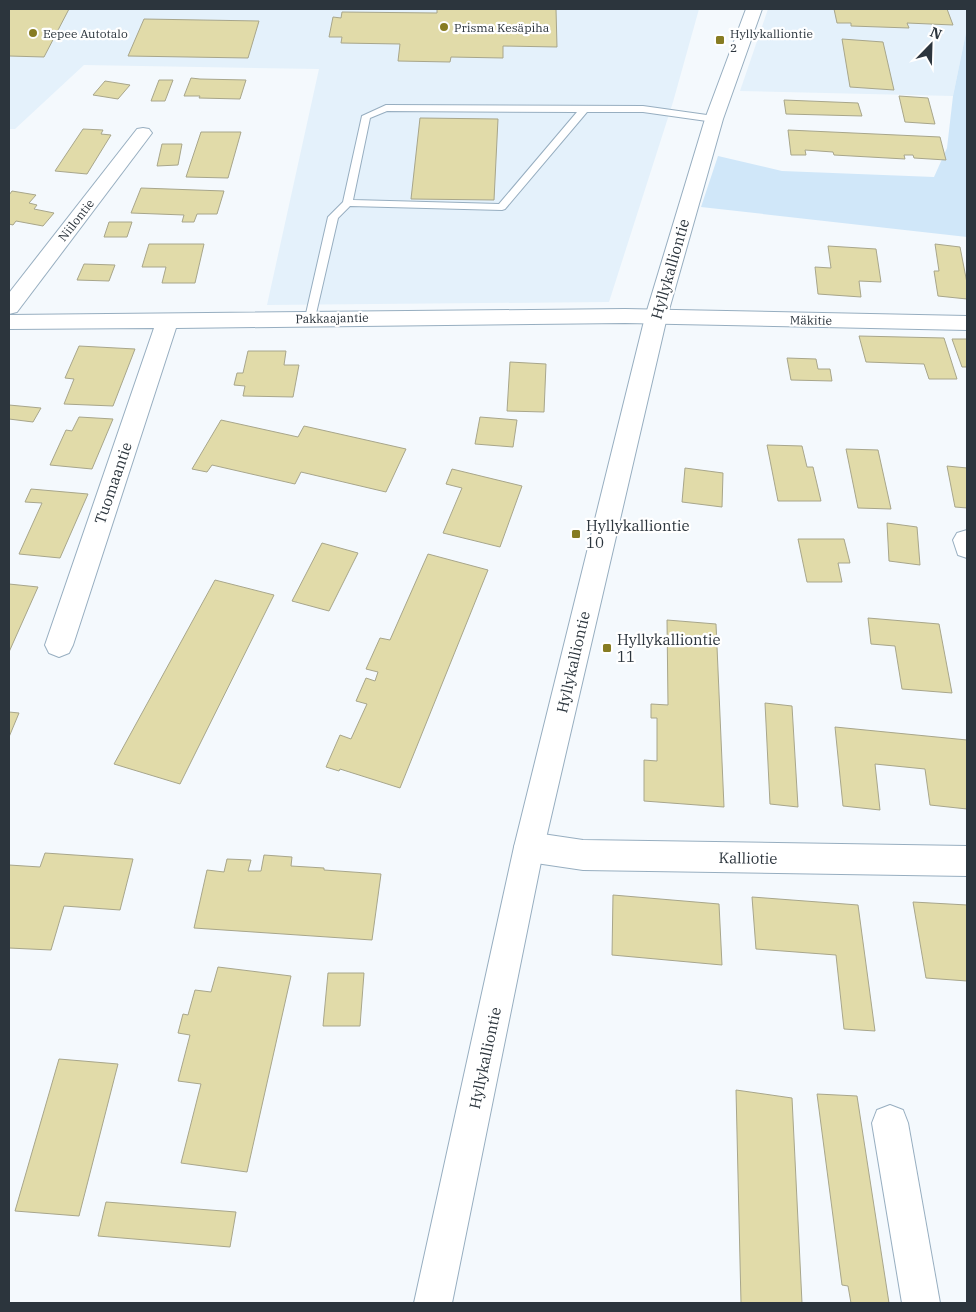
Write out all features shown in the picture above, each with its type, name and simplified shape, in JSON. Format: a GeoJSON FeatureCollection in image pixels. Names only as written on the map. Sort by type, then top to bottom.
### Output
{"type":"FeatureCollection","features":[{"type":"Feature","properties":{"kind":"street","name":"Hyllykalliontie"},"geometry":{"type":"LineString","coordinates":[[433,1303],[529,847],[656,317],[714,119],[749,16]]}},
{"type":"Feature","properties":{"kind":"street","name":"Niilontie"},"geometry":{"type":"LineString","coordinates":[[9,307],[143,132]]}},
{"type":"Feature","properties":{"kind":"street","name":"Pakkaajantie"},"geometry":{"type":"LineString","coordinates":[[9,322],[310,318],[656,317]]}},
{"type":"Feature","properties":{"kind":"street","name":"Mäkitie"},"geometry":{"type":"LineString","coordinates":[[656,317],[967,323]]}},
{"type":"Feature","properties":{"kind":"street","name":"Tuomaantie"},"geometry":{"type":"LineString","coordinates":[[59,645],[167,321]]}},
{"type":"Feature","properties":{"kind":"street"},"geometry":{"type":"LineString","coordinates":[[967,540],[967,548]]}},
{"type":"Feature","properties":{"kind":"street","name":"Kalliotie"},"geometry":{"type":"LineString","coordinates":[[529,847],[583,855],[967,861]]}},
{"type":"Feature","properties":{"kind":"street"},"geometry":{"type":"LineString","coordinates":[[890,1123],[921,1303]]}},
{"type":"Feature","properties":{"kind":"lane"},"geometry":{"type":"LineString","coordinates":[[310,318],[333,217],[348,203],[366,116],[386,108],[643,109],[714,119]]}},
{"type":"Feature","properties":{"kind":"lane"},"geometry":{"type":"LineString","coordinates":[[348,203],[502,207],[584,109]]}},
{"type":"Feature","properties":{"kind":"shaded area"},"geometry":{"type":"Polygon","coordinates":[[[9,9],[699,9],[673,102],[609,302],[267,305],[319,69],[84,65],[15,129],[9,129],[9,9]]]}},
{"type":"Feature","properties":{"kind":"shaded area"},"geometry":{"type":"Polygon","coordinates":[[[768,9],[967,9],[967,28],[953,96],[740,91],[768,9]]]}},
{"type":"Feature","properties":{"kind":"shaded area"},"geometry":{"type":"Polygon","coordinates":[[[967,28],[967,237],[701,207],[718,156],[782,171],[934,177],[947,148],[953,96],[967,28]]]}},
{"type":"Feature","properties":{"kind":"building","name":"Eepee Autotalo"},"geometry":{"type":"Polygon","coordinates":[[[9,9],[69,9],[44,57],[9,56],[9,9]]]}},
{"type":"Feature","properties":{"kind":"building","name":"Prisma Kesäpiha"},"geometry":{"type":"Polygon","coordinates":[[[437,9],[556,9],[557,47],[503,46],[503,58],[451,57],[450,62],[398,61],[400,44],[341,43],[342,37],[329,37],[333,17],[341,18],[342,12],[437,13],[437,9]]]}},
{"type":"Feature","properties":{"kind":"building"},"geometry":{"type":"Polygon","coordinates":[[[834,9],[947,9],[953,25],[907,23],[909,28],[851,26],[851,23],[837,23],[834,9]]]}},
{"type":"Feature","properties":{"kind":"building"},"geometry":{"type":"Polygon","coordinates":[[[144,19],[259,21],[248,58],[128,56],[144,19]]]}},
{"type":"Feature","properties":{"kind":"building"},"geometry":{"type":"Polygon","coordinates":[[[842,39],[883,42],[894,90],[850,87],[842,39]]]}},
{"type":"Feature","properties":{"kind":"building"},"geometry":{"type":"Polygon","coordinates":[[[191,78],[246,80],[240,99],[199,98],[200,96],[184,96],[191,78]]]}},
{"type":"Feature","properties":{"kind":"building"},"geometry":{"type":"Polygon","coordinates":[[[159,80],[173,80],[165,101],[151,101],[159,80]]]}},
{"type":"Feature","properties":{"kind":"building"},"geometry":{"type":"Polygon","coordinates":[[[105,81],[130,85],[118,99],[93,95],[105,81]]]}},
{"type":"Feature","properties":{"kind":"building"},"geometry":{"type":"Polygon","coordinates":[[[899,96],[928,98],[935,124],[905,122],[899,96]]]}},
{"type":"Feature","properties":{"kind":"building"},"geometry":{"type":"Polygon","coordinates":[[[784,100],[858,103],[862,116],[786,114],[784,100]]]}},
{"type":"Feature","properties":{"kind":"building"},"geometry":{"type":"Polygon","coordinates":[[[420,118],[498,119],[494,200],[411,199],[420,118]]]}},
{"type":"Feature","properties":{"kind":"building"},"geometry":{"type":"Polygon","coordinates":[[[83,129],[103,130],[101,134],[111,135],[87,174],[55,171],[83,129]]]}},
{"type":"Feature","properties":{"kind":"building"},"geometry":{"type":"Polygon","coordinates":[[[788,130],[940,137],[946,160],[914,158],[913,155],[904,155],[905,159],[834,155],[833,152],[805,150],[806,155],[791,155],[788,130]]]}},
{"type":"Feature","properties":{"kind":"building"},"geometry":{"type":"Polygon","coordinates":[[[201,132],[241,132],[228,178],[186,177],[201,132]]]}},
{"type":"Feature","properties":{"kind":"building"},"geometry":{"type":"Polygon","coordinates":[[[162,144],[182,144],[178,165],[157,166],[162,144]]]}},
{"type":"Feature","properties":{"kind":"building"},"geometry":{"type":"Polygon","coordinates":[[[141,188],[224,191],[217,214],[197,214],[194,222],[182,222],[184,215],[131,213],[141,188]]]}},
{"type":"Feature","properties":{"kind":"building"},"geometry":{"type":"Polygon","coordinates":[[[12,191],[36,195],[29,203],[37,205],[34,209],[54,213],[43,226],[16,221],[13,225],[9,224],[9,195],[12,191]]]}},
{"type":"Feature","properties":{"kind":"building"},"geometry":{"type":"Polygon","coordinates":[[[109,222],[132,222],[127,237],[104,237],[109,222]]]}},
{"type":"Feature","properties":{"kind":"building"},"geometry":{"type":"Polygon","coordinates":[[[149,244],[204,244],[195,283],[162,283],[166,267],[142,267],[149,244]]]}},
{"type":"Feature","properties":{"kind":"building"},"geometry":{"type":"Polygon","coordinates":[[[935,244],[960,247],[967,283],[967,299],[938,296],[934,271],[939,271],[935,244]]]}},
{"type":"Feature","properties":{"kind":"building"},"geometry":{"type":"Polygon","coordinates":[[[828,246],[876,249],[881,282],[859,281],[861,297],[818,294],[815,267],[831,268],[828,246]]]}},
{"type":"Feature","properties":{"kind":"building"},"geometry":{"type":"Polygon","coordinates":[[[84,264],[115,265],[109,281],[77,280],[84,264]]]}},
{"type":"Feature","properties":{"kind":"building"},"geometry":{"type":"Polygon","coordinates":[[[859,336],[944,338],[957,379],[929,379],[924,364],[866,362],[859,336]]]}},
{"type":"Feature","properties":{"kind":"building"},"geometry":{"type":"Polygon","coordinates":[[[952,339],[967,339],[967,367],[962,367],[952,339]]]}},
{"type":"Feature","properties":{"kind":"building"},"geometry":{"type":"Polygon","coordinates":[[[79,346],[135,349],[113,406],[64,404],[74,379],[65,378],[79,346]]]}},
{"type":"Feature","properties":{"kind":"building"},"geometry":{"type":"Polygon","coordinates":[[[248,351],[286,351],[284,365],[299,365],[293,397],[243,396],[245,386],[234,385],[237,373],[243,373],[248,351]]]}},
{"type":"Feature","properties":{"kind":"building"},"geometry":{"type":"Polygon","coordinates":[[[787,358],[816,359],[818,369],[830,369],[832,381],[791,380],[787,358]]]}},
{"type":"Feature","properties":{"kind":"building"},"geometry":{"type":"Polygon","coordinates":[[[510,362],[546,364],[544,412],[507,411],[510,362]]]}},
{"type":"Feature","properties":{"kind":"building"},"geometry":{"type":"Polygon","coordinates":[[[9,405],[41,408],[33,422],[9,419],[9,405]]]}},
{"type":"Feature","properties":{"kind":"building"},"geometry":{"type":"Polygon","coordinates":[[[79,417],[113,419],[92,469],[50,465],[66,430],[72,431],[79,417]]]}},
{"type":"Feature","properties":{"kind":"building"},"geometry":{"type":"Polygon","coordinates":[[[480,417],[517,420],[513,447],[475,444],[480,417]]]}},
{"type":"Feature","properties":{"kind":"building"},"geometry":{"type":"Polygon","coordinates":[[[221,420],[298,437],[304,426],[406,449],[386,492],[301,472],[295,484],[212,465],[207,472],[192,469],[221,420]]]}},
{"type":"Feature","properties":{"kind":"building"},"geometry":{"type":"Polygon","coordinates":[[[767,445],[802,446],[807,467],[813,467],[821,501],[778,501],[767,445]]]}},
{"type":"Feature","properties":{"kind":"building"},"geometry":{"type":"Polygon","coordinates":[[[846,449],[878,450],[891,509],[858,508],[846,449]]]}},
{"type":"Feature","properties":{"kind":"building"},"geometry":{"type":"Polygon","coordinates":[[[947,466],[967,468],[967,508],[955,507],[947,466]]]}},
{"type":"Feature","properties":{"kind":"building"},"geometry":{"type":"Polygon","coordinates":[[[685,468],[723,473],[722,507],[682,502],[685,468]]]}},
{"type":"Feature","properties":{"kind":"building"},"geometry":{"type":"Polygon","coordinates":[[[452,469],[522,486],[500,547],[443,533],[462,488],[446,484],[452,469]]]}},
{"type":"Feature","properties":{"kind":"building"},"geometry":{"type":"Polygon","coordinates":[[[31,489],[88,494],[60,558],[19,554],[42,503],[25,502],[31,489]]]}},
{"type":"Feature","properties":{"kind":"building"},"geometry":{"type":"Polygon","coordinates":[[[887,523],[917,527],[920,565],[889,561],[887,523]]]}},
{"type":"Feature","properties":{"kind":"building"},"geometry":{"type":"Polygon","coordinates":[[[798,539],[844,539],[850,563],[838,563],[842,582],[807,582],[798,539]]]}},
{"type":"Feature","properties":{"kind":"building"},"geometry":{"type":"Polygon","coordinates":[[[322,543],[358,553],[329,611],[292,601],[322,543]]]}},
{"type":"Feature","properties":{"kind":"building"},"geometry":{"type":"Polygon","coordinates":[[[428,554],[488,570],[400,788],[340,769],[339,771],[326,767],[340,735],[351,739],[367,704],[356,701],[366,678],[375,681],[378,672],[366,669],[380,638],[390,640],[428,554]]]}},
{"type":"Feature","properties":{"kind":"building"},"geometry":{"type":"Polygon","coordinates":[[[215,580],[274,595],[180,784],[114,764],[215,580]]]}},
{"type":"Feature","properties":{"kind":"building"},"geometry":{"type":"Polygon","coordinates":[[[9,584],[38,587],[9,652],[9,584]]]}},
{"type":"Feature","properties":{"kind":"building"},"geometry":{"type":"Polygon","coordinates":[[[868,618],[939,624],[952,693],[902,689],[895,646],[871,644],[868,618]]]}},
{"type":"Feature","properties":{"kind":"building"},"geometry":{"type":"Polygon","coordinates":[[[667,620],[716,624],[724,807],[644,801],[644,760],[657,761],[657,718],[651,718],[651,704],[668,705],[667,620]]]}},
{"type":"Feature","properties":{"kind":"building"},"geometry":{"type":"Polygon","coordinates":[[[765,703],[792,706],[798,807],[770,804],[765,703]]]}},
{"type":"Feature","properties":{"kind":"building"},"geometry":{"type":"Polygon","coordinates":[[[9,712],[19,713],[9,737],[9,712]]]}},
{"type":"Feature","properties":{"kind":"building"},"geometry":{"type":"Polygon","coordinates":[[[835,727],[967,740],[967,809],[930,805],[925,769],[875,764],[880,810],[843,806],[835,727]]]}},
{"type":"Feature","properties":{"kind":"building"},"geometry":{"type":"Polygon","coordinates":[[[45,853],[133,859],[120,910],[64,906],[51,950],[9,948],[9,865],[40,867],[45,853]]]}},
{"type":"Feature","properties":{"kind":"building"},"geometry":{"type":"Polygon","coordinates":[[[264,855],[292,857],[291,866],[381,874],[372,940],[194,928],[207,870],[224,872],[227,859],[251,860],[248,871],[261,871],[264,855]]]}},
{"type":"Feature","properties":{"kind":"building"},"geometry":{"type":"Polygon","coordinates":[[[613,895],[719,904],[722,965],[612,955],[613,895]]]}},
{"type":"Feature","properties":{"kind":"building"},"geometry":{"type":"Polygon","coordinates":[[[752,897],[858,905],[875,1031],[844,1029],[836,955],[756,949],[752,897]]]}},
{"type":"Feature","properties":{"kind":"building"},"geometry":{"type":"Polygon","coordinates":[[[913,902],[967,905],[967,981],[926,978],[913,902]]]}},
{"type":"Feature","properties":{"kind":"building"},"geometry":{"type":"Polygon","coordinates":[[[218,967],[291,976],[247,1172],[181,1163],[201,1084],[178,1081],[190,1035],[178,1033],[183,1014],[188,1015],[195,990],[211,992],[218,967]]]}},
{"type":"Feature","properties":{"kind":"building"},"geometry":{"type":"Polygon","coordinates":[[[328,973],[364,973],[360,1026],[323,1026],[328,973]]]}},
{"type":"Feature","properties":{"kind":"building"},"geometry":{"type":"Polygon","coordinates":[[[59,1059],[118,1064],[79,1216],[15,1211],[59,1059]]]}},
{"type":"Feature","properties":{"kind":"building"},"geometry":{"type":"Polygon","coordinates":[[[736,1090],[792,1098],[802,1303],[741,1303],[736,1090]]]}},
{"type":"Feature","properties":{"kind":"building"},"geometry":{"type":"Polygon","coordinates":[[[817,1094],[857,1096],[889,1303],[851,1303],[848,1286],[842,1285],[817,1094]]]}},
{"type":"Feature","properties":{"kind":"building"},"geometry":{"type":"Polygon","coordinates":[[[106,1202],[236,1212],[230,1247],[98,1236],[106,1202]]]}},
{"type":"Feature","properties":{"kind":"place","name":"Prisma Kesäpiha"},"geometry":{"type":"Point","coordinates":[444,27]}},
{"type":"Feature","properties":{"kind":"place","name":"Eepee Autotalo"},"geometry":{"type":"Point","coordinates":[33,33]}},
{"type":"Feature","properties":{"kind":"place","name":"Hyllykalliontie 2"},"geometry":{"type":"Point","coordinates":[720,40]}},
{"type":"Feature","properties":{"kind":"place","name":"Hyllykalliontie 10"},"geometry":{"type":"Point","coordinates":[576,534]}},
{"type":"Feature","properties":{"kind":"place","name":"Hyllykalliontie 11"},"geometry":{"type":"Point","coordinates":[607,648]}}]}
